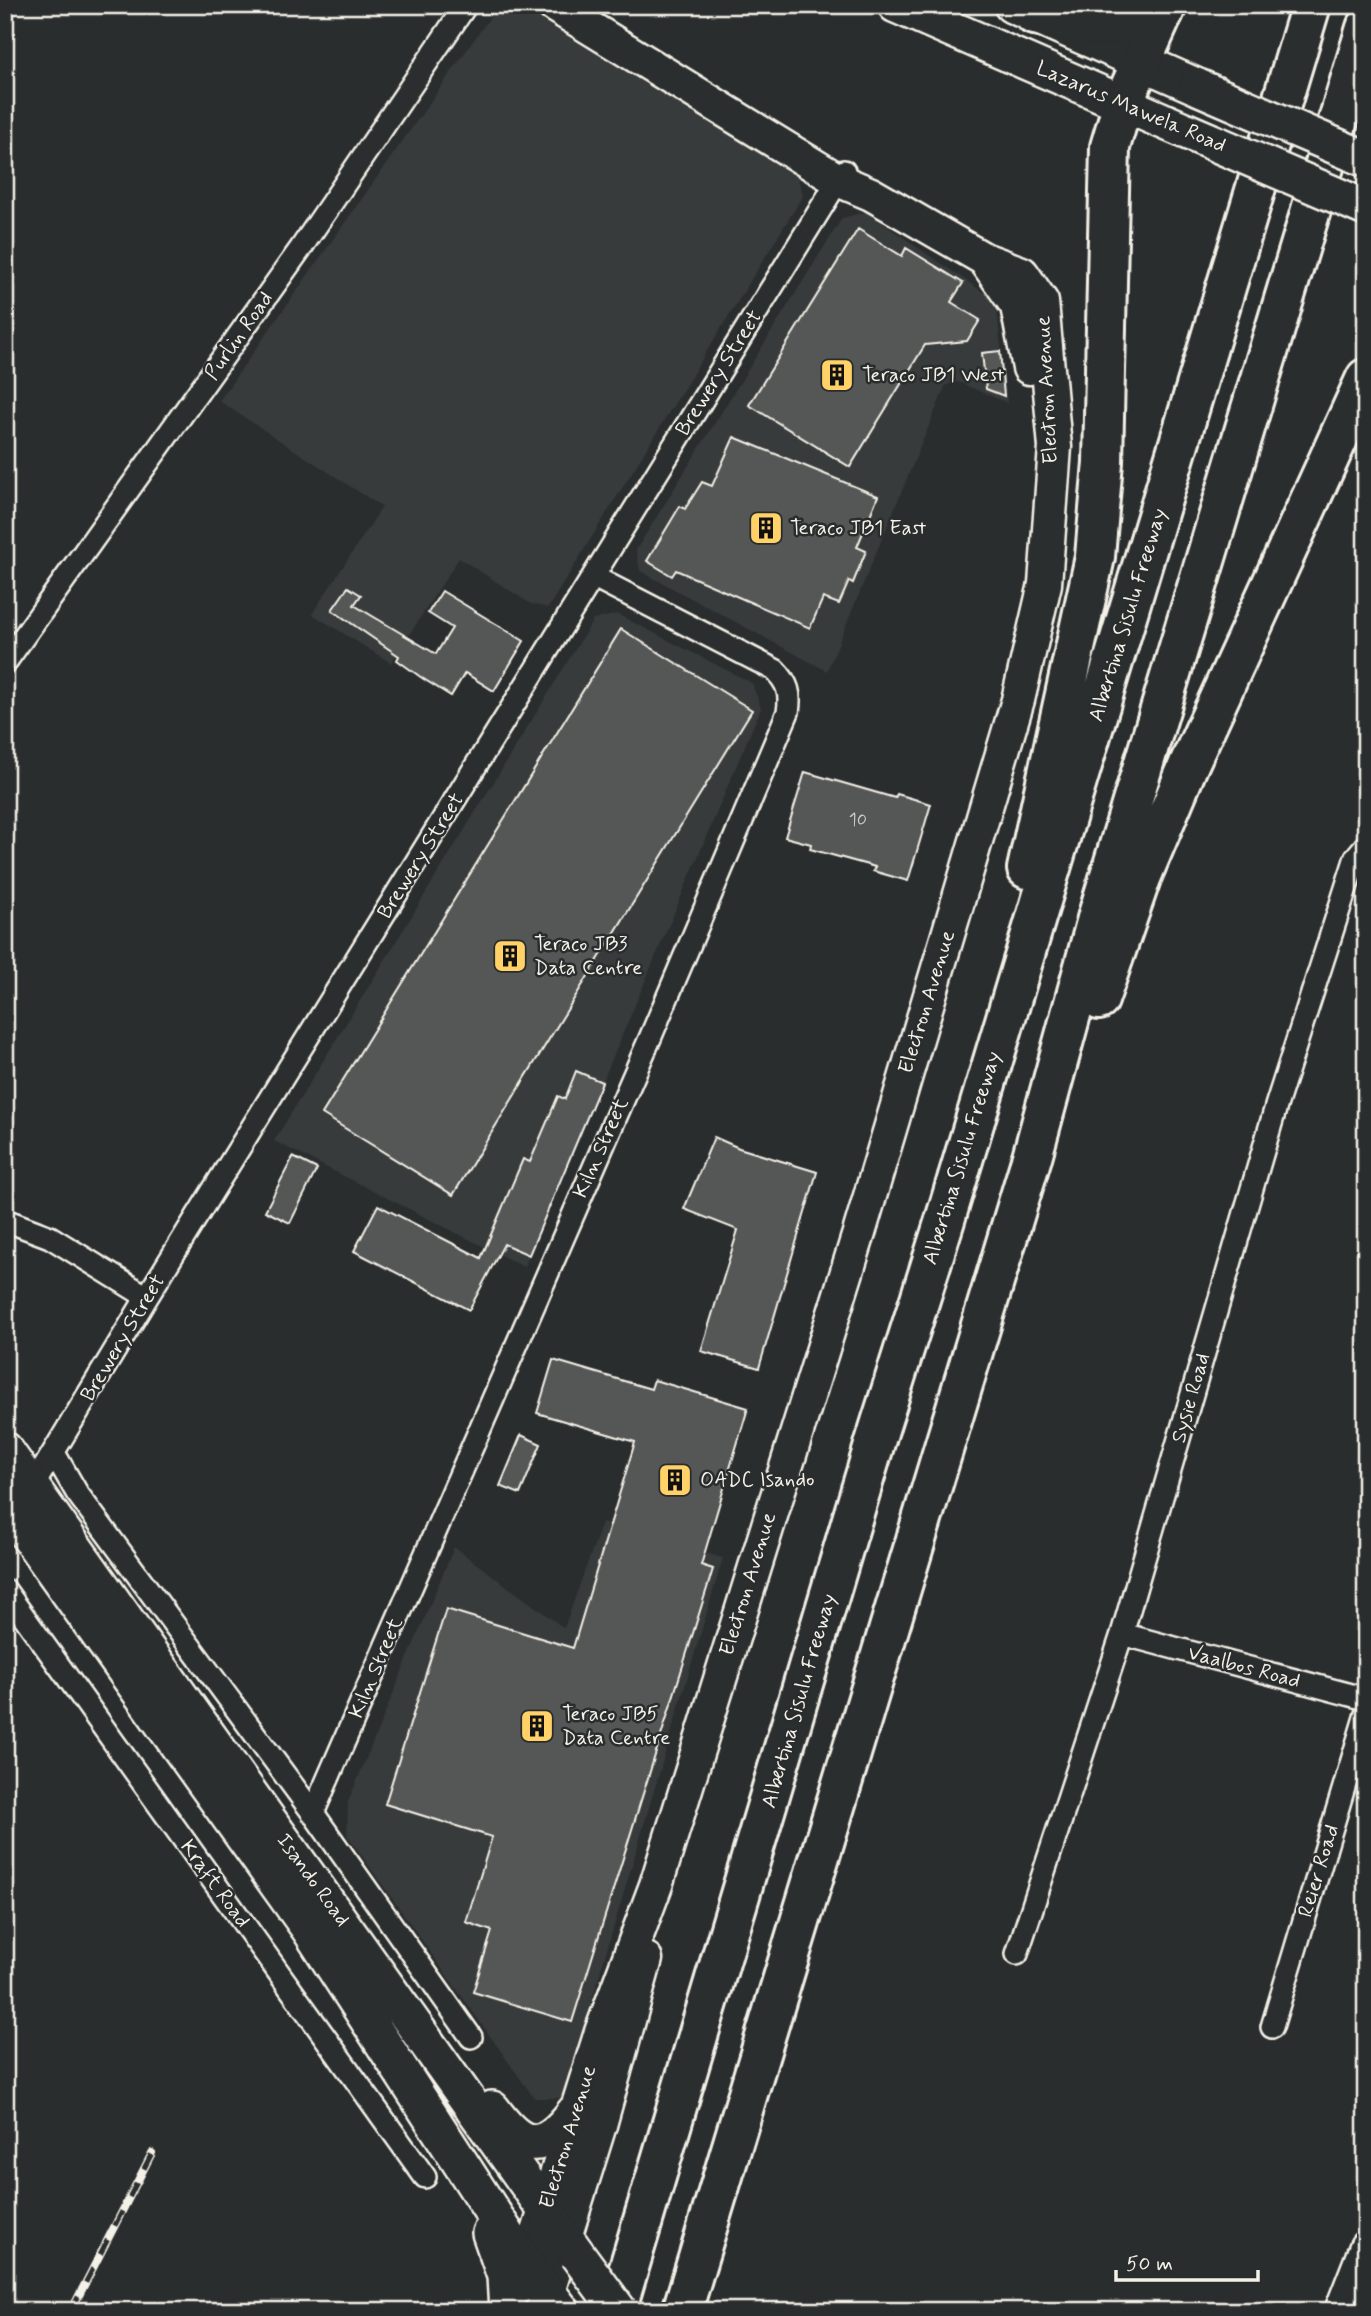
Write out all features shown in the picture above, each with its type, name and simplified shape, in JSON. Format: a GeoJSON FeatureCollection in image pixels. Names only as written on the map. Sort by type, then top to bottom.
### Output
{"type":"FeatureCollection","features":[{"type":"Feature","properties":{"kind":"highway"},"geometry":{"type":"LineString","coordinates":[[1023,10],[1119,27],[1138,19],[1155,5]]}},
{"type":"Feature","properties":{"kind":"highway"},"geometry":{"type":"LineString","coordinates":[[998,1040],[1018,912],[1095,557],[1103,462],[1109,160],[1123,103],[1167,5]]}},
{"type":"Feature","properties":{"kind":"highway","name":"Albertina Sisulu Freeway"},"geometry":{"type":"LineString","coordinates":[[617,2311],[1311,5]]}},
{"type":"Feature","properties":{"kind":"highway"},"geometry":{"type":"LineString","coordinates":[[682,2311],[1032,1157],[1098,915],[1366,28]]}},
{"type":"Feature","properties":{"kind":"highway"},"geometry":{"type":"LineString","coordinates":[[1032,1157],[1060,1114],[1141,877],[1189,764],[1366,378]]}},
{"type":"Feature","properties":{"kind":"main road","name":"Electron Avenue"},"geometry":{"type":"LineString","coordinates":[[553,5],[842,173]]}},
{"type":"Feature","properties":{"kind":"main road","name":"Electron Avenue"},"geometry":{"type":"LineString","coordinates":[[563,2234],[574,2113],[638,1927],[656,1885],[859,1233],[1018,700],[1045,584],[1049,488],[1055,447],[1042,302],[1022,273],[984,259],[871,194],[727,87],[593,5]]}},
{"type":"Feature","properties":{"kind":"main road","name":"Lazarus Mawela Road"},"geometry":{"type":"LineString","coordinates":[[896,5],[1366,208]]}},
{"type":"Feature","properties":{"kind":"main road"},"geometry":{"type":"LineString","coordinates":[[1023,10],[1366,159]]}},
{"type":"Feature","properties":{"kind":"main road","name":"Isando Road"},"geometry":{"type":"LineString","coordinates":[[5,1450],[14,1510],[258,1854],[548,2298]]}},
{"type":"Feature","properties":{"kind":"main road","name":"Isando Road"},"geometry":{"type":"LineString","coordinates":[[14,1510],[452,2074],[617,2311]]}},
{"type":"Feature","properties":{"kind":"main road","name":"Electron Avenue"},"geometry":{"type":"LineString","coordinates":[[514,2311],[548,2298],[563,2234],[639,1985],[653,1930],[656,1885]]}},
{"type":"Feature","properties":{"kind":"main road"},"geometry":{"type":"LineString","coordinates":[[452,2074],[469,2080],[507,2129],[530,2142],[552,2138],[574,2113]]}},
{"type":"Feature","properties":{"kind":"main road"},"geometry":{"type":"LineString","coordinates":[[469,2178],[500,2259],[506,2285],[507,2311]]}},
{"type":"Feature","properties":{"kind":"main road"},"geometry":{"type":"LineString","coordinates":[[1341,2311],[1366,2247]]}},
{"type":"Feature","properties":{"kind":"street","name":"Purlin Road"},"geometry":{"type":"LineString","coordinates":[[5,663],[325,214],[466,5]]}},
{"type":"Feature","properties":{"kind":"street","name":"Brewery Street"},"geometry":{"type":"LineString","coordinates":[[14,1510],[54,1452],[147,1297],[842,173]]}},
{"type":"Feature","properties":{"kind":"street","name":"Kiln Street"},"geometry":{"type":"LineString","coordinates":[[313,1813],[652,1036],[788,712],[789,692],[775,670],[594,577]]}},
{"type":"Feature","properties":{"kind":"street","name":"Sysie Road"},"geometry":{"type":"LineString","coordinates":[[1017,1954],[1122,1634],[1277,1103],[1356,857],[1366,845]]}},
{"type":"Feature","properties":{"kind":"street"},"geometry":{"type":"LineString","coordinates":[[5,1220],[50,1237],[147,1297]]}},
{"type":"Feature","properties":{"kind":"street"},"geometry":{"type":"LineString","coordinates":[[54,1452],[77,1493],[313,1813],[471,2037]]}},
{"type":"Feature","properties":{"kind":"street","name":"Kraft Road"},"geometry":{"type":"LineString","coordinates":[[5,1590],[425,2177]]}},
{"type":"Feature","properties":{"kind":"street","name":"Vaalbos Road"},"geometry":{"type":"LineString","coordinates":[[1122,1634],[1366,1699]]}},
{"type":"Feature","properties":{"kind":"street","name":"Reier Road"},"geometry":{"type":"LineString","coordinates":[[1272,2027],[1366,1714]]}},
{"type":"Feature","properties":{"kind":"shaded area"},"geometry":{"type":"Polygon","coordinates":[[[521,5],[796,171],[803,196],[548,608],[531,604],[459,558],[391,663],[312,614],[382,507],[219,401],[495,10],[521,5]]]}},
{"type":"Feature","properties":{"kind":"shaded area"},"geometry":{"type":"Polygon","coordinates":[[[866,212],[996,301],[1007,403],[958,382],[946,385],[827,671],[640,571],[636,550],[842,218],[866,212]]]}},
{"type":"Feature","properties":{"kind":"shaded area","name":"Teraco JB3 Data Centre"},"geometry":{"type":"Polygon","coordinates":[[[617,614],[752,683],[761,708],[524,1267],[274,1141],[593,620],[617,614]]]}},
{"type":"Feature","properties":{"kind":"shaded area","name":"Teraco JB5 Data Centre"},"geometry":{"type":"Polygon","coordinates":[[[602,1523],[723,1558],[563,2098],[534,2098],[347,1835],[348,1802],[454,1547],[564,1628],[602,1523]]]}},
{"type":"Feature","properties":{"kind":"building","name":"Teraco JB1 West"},"geometry":{"type":"Polygon","coordinates":[[[858,229],[902,256],[906,248],[963,283],[951,302],[980,320],[967,341],[925,345],[850,467],[749,405],[858,229]]]}},
{"type":"Feature","properties":{"kind":"building"},"geometry":{"type":"Polygon","coordinates":[[[1000,351],[1004,396],[986,389],[982,353],[1000,351]]]}},
{"type":"Feature","properties":{"kind":"building","name":"Teraco JB1 East"},"geometry":{"type":"Polygon","coordinates":[[[734,437],[878,496],[857,547],[866,551],[853,583],[849,581],[839,604],[823,598],[810,628],[676,570],[672,576],[647,561],[680,506],[685,509],[702,482],[712,486],[734,437]]]}},
{"type":"Feature","properties":{"kind":"building"},"geometry":{"type":"Polygon","coordinates":[[[348,587],[361,595],[354,605],[436,654],[452,628],[428,613],[442,591],[524,641],[494,691],[465,673],[451,696],[397,660],[399,656],[332,610],[348,587]]]}},
{"type":"Feature","properties":{"kind":"building","name":"Teraco JB3 Data Centre"},"geometry":{"type":"Polygon","coordinates":[[[621,629],[752,710],[453,1195],[322,1114],[621,629]]]}},
{"type":"Feature","properties":{"kind":"building"},"geometry":{"type":"Polygon","coordinates":[[[805,772],[895,798],[897,794],[931,804],[908,881],[873,871],[875,867],[810,849],[811,844],[785,837],[805,772]]]}},
{"type":"Feature","properties":{"kind":"building"},"geometry":{"type":"Polygon","coordinates":[[[576,1071],[602,1082],[529,1255],[504,1244],[469,1310],[354,1251],[378,1205],[481,1258],[523,1159],[530,1162],[558,1096],[565,1099],[576,1071]]]}},
{"type":"Feature","properties":{"kind":"building"},"geometry":{"type":"Polygon","coordinates":[[[714,1137],[739,1148],[817,1172],[759,1368],[701,1351],[738,1230],[684,1209],[714,1137]]]}},
{"type":"Feature","properties":{"kind":"building"},"geometry":{"type":"Polygon","coordinates":[[[293,1157],[317,1169],[290,1223],[265,1211],[293,1157]]]}},
{"type":"Feature","properties":{"kind":"building","name":"Teraco JB5 Data Centre"},"geometry":{"type":"Polygon","coordinates":[[[553,1360],[651,1389],[654,1380],[748,1408],[701,1565],[713,1569],[572,2022],[473,1992],[492,1931],[466,1922],[492,1837],[385,1804],[446,1609],[573,1648],[635,1442],[537,1413],[553,1360]]]}},
{"type":"Feature","properties":{"kind":"building"},"geometry":{"type":"Polygon","coordinates":[[[521,1435],[541,1444],[520,1494],[500,1486],[521,1435]]]}},
{"type":"Feature","properties":{"kind":"railway"},"geometry":{"type":"LineString","coordinates":[[71,2311],[152,2153]]}},
{"type":"Feature","properties":{"kind":"place","name":"Teraco JB1 West"},"geometry":{"type":"Point","coordinates":[837,375]}},
{"type":"Feature","properties":{"kind":"place","name":"Teraco JB1 East"},"geometry":{"type":"Point","coordinates":[766,528]}},
{"type":"Feature","properties":{"kind":"place","name":"Teraco JB3 Data Centre"},"geometry":{"type":"Point","coordinates":[510,956]}},
{"type":"Feature","properties":{"kind":"place","name":"OADC Isando"},"geometry":{"type":"Point","coordinates":[675,1480]}},
{"type":"Feature","properties":{"kind":"place","name":"Teraco JB5 Data Centre"},"geometry":{"type":"Point","coordinates":[537,1726]}}]}
